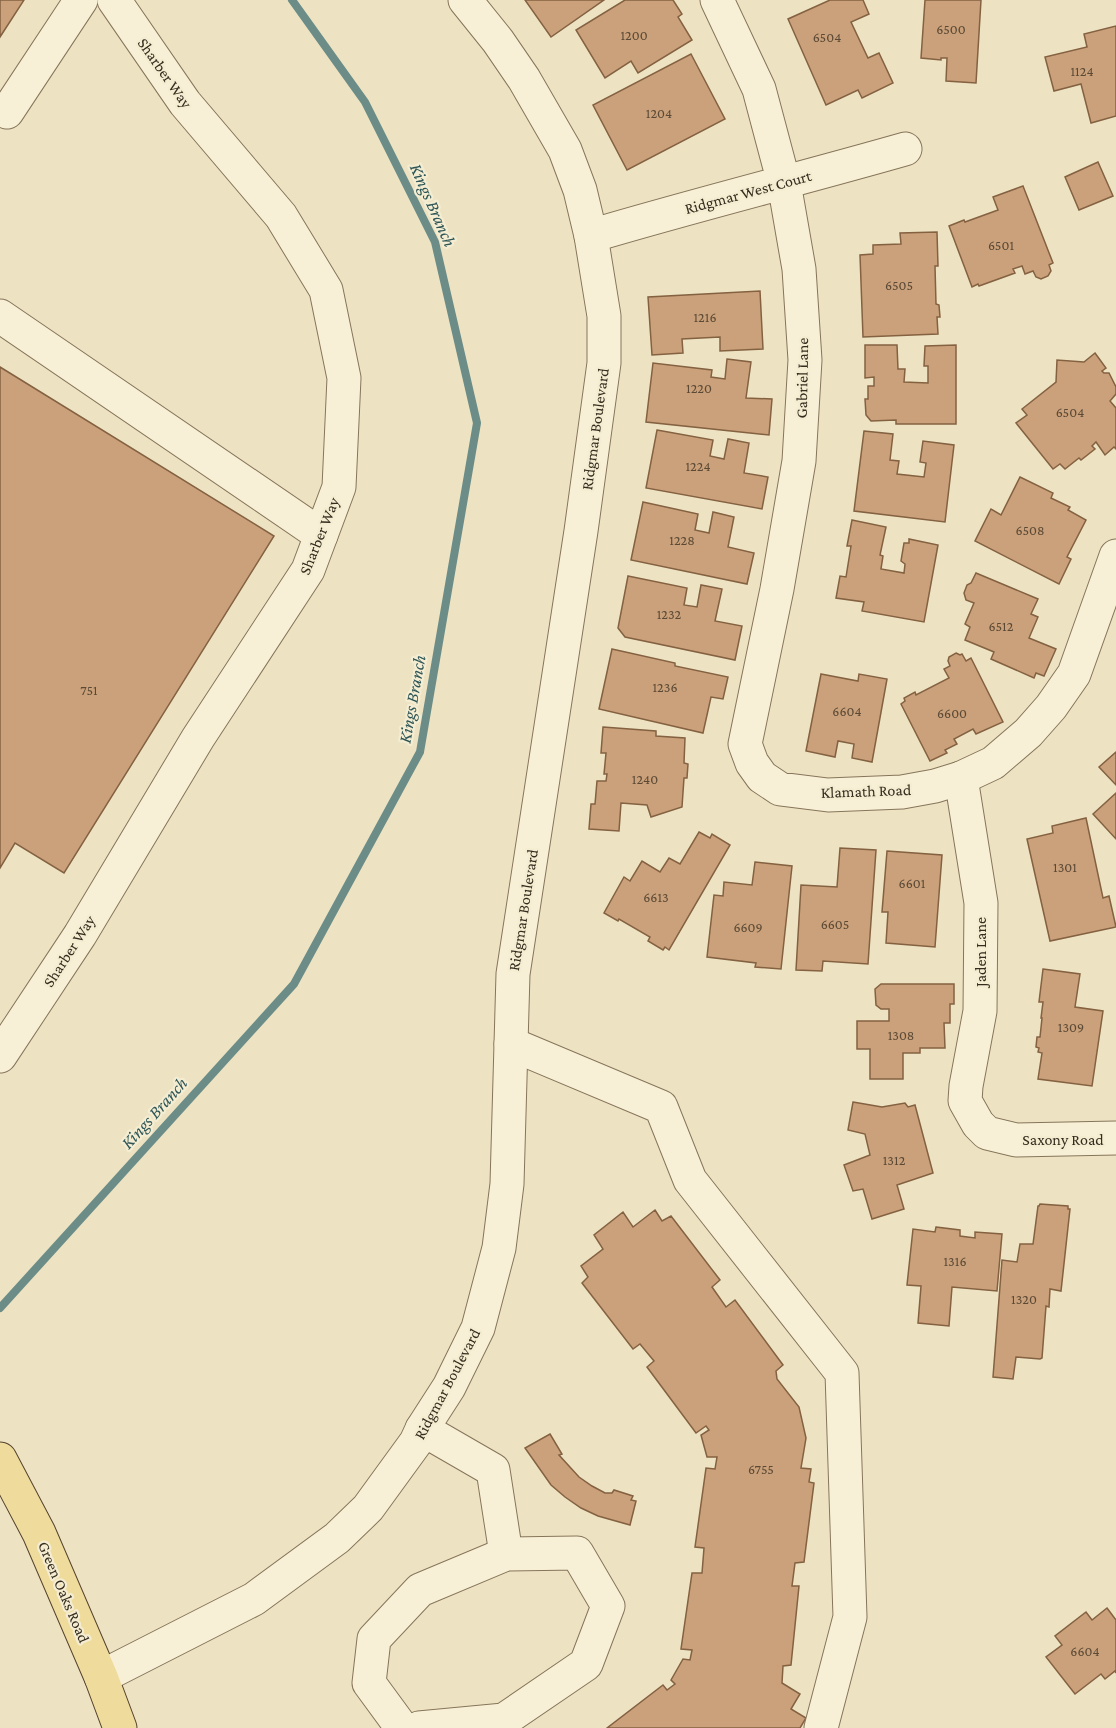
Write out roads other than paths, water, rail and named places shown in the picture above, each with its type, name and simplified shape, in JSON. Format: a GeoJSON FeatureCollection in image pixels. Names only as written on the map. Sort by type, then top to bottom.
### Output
{"type":"FeatureCollection","features":[{"type":"Feature","properties":{"kind":"main road","name":"Green Oaks Road"},"geometry":{"type":"LineString","coordinates":[[0,1459],[39,1533],[101,1677],[120,1728]]}},
{"type":"Feature","properties":{"kind":"street"},"geometry":{"type":"LineString","coordinates":[[2,114],[81,0]]}},
{"type":"Feature","properties":{"kind":"street","name":"Sharber Way"},"geometry":{"type":"LineString","coordinates":[[0,1056],[80,935],[198,738],[308,570],[339,487],[344,378],[326,290],[280,216],[185,103],[114,0]]}},
{"type":"Feature","properties":{"kind":"street","name":"Ridgmar Boulevard"},"geometry":{"type":"LineString","coordinates":[[101,1677],[255,1599],[337,1538],[368,1508],[416,1442],[449,1387],[478,1328],[499,1248],[507,1184],[513,974],[581,531],[604,363],[604,315],[591,236],[580,190],[565,150],[524,79],[498,41],[465,0]]}},
{"type":"Feature","properties":{"kind":"street","name":"Gabriel Lane"},"geometry":{"type":"LineString","coordinates":[[717,0],[759,89],[784,183],[800,269],[805,360],[799,461],[777,589],[745,744],[752,763]]}},
{"type":"Feature","properties":{"kind":"street","name":"Ridgmar West Court"},"geometry":{"type":"LineString","coordinates":[[591,236],[709,201],[784,183],[905,149]]}},
{"type":"Feature","properties":{"kind":"street"},"geometry":{"type":"LineString","coordinates":[[0,316],[321,535]]}},
{"type":"Feature","properties":{"kind":"street","name":"Klamath Road"},"geometry":{"type":"LineString","coordinates":[[752,763],[762,777],[780,789],[828,795],[902,792],[934,786],[961,778],[993,763],[1028,732],[1051,707],[1074,674],[1116,556]]}},
{"type":"Feature","properties":{"kind":"street","name":"Jaden Lane"},"geometry":{"type":"LineString","coordinates":[[961,778],[981,903],[980,1011],[965,1101],[978,1124]]}},
{"type":"Feature","properties":{"kind":"street"},"geometry":{"type":"LineString","coordinates":[[511,1044],[661,1107],[690,1180],[842,1373],[850,1617],[821,1728]]}},
{"type":"Feature","properties":{"kind":"street","name":"Saxony Road"},"geometry":{"type":"LineString","coordinates":[[978,1124],[987,1133],[1016,1140],[1116,1138]]}},
{"type":"Feature","properties":{"kind":"street"},"geometry":{"type":"LineString","coordinates":[[422,1429],[493,1470],[506,1554]]}},
{"type":"Feature","properties":{"kind":"street"},"geometry":{"type":"LineString","coordinates":[[402,1728],[369,1683],[374,1639],[420,1590],[506,1554],[577,1553],[608,1606],[586,1664],[504,1720],[419,1728]]}},
{"type":"Feature","properties":{"kind":"waterway","name":"Kings Branch"},"geometry":{"type":"LineString","coordinates":[[0,1308],[294,984],[420,752],[477,423],[435,242],[365,102],[292,0]]}}]}
